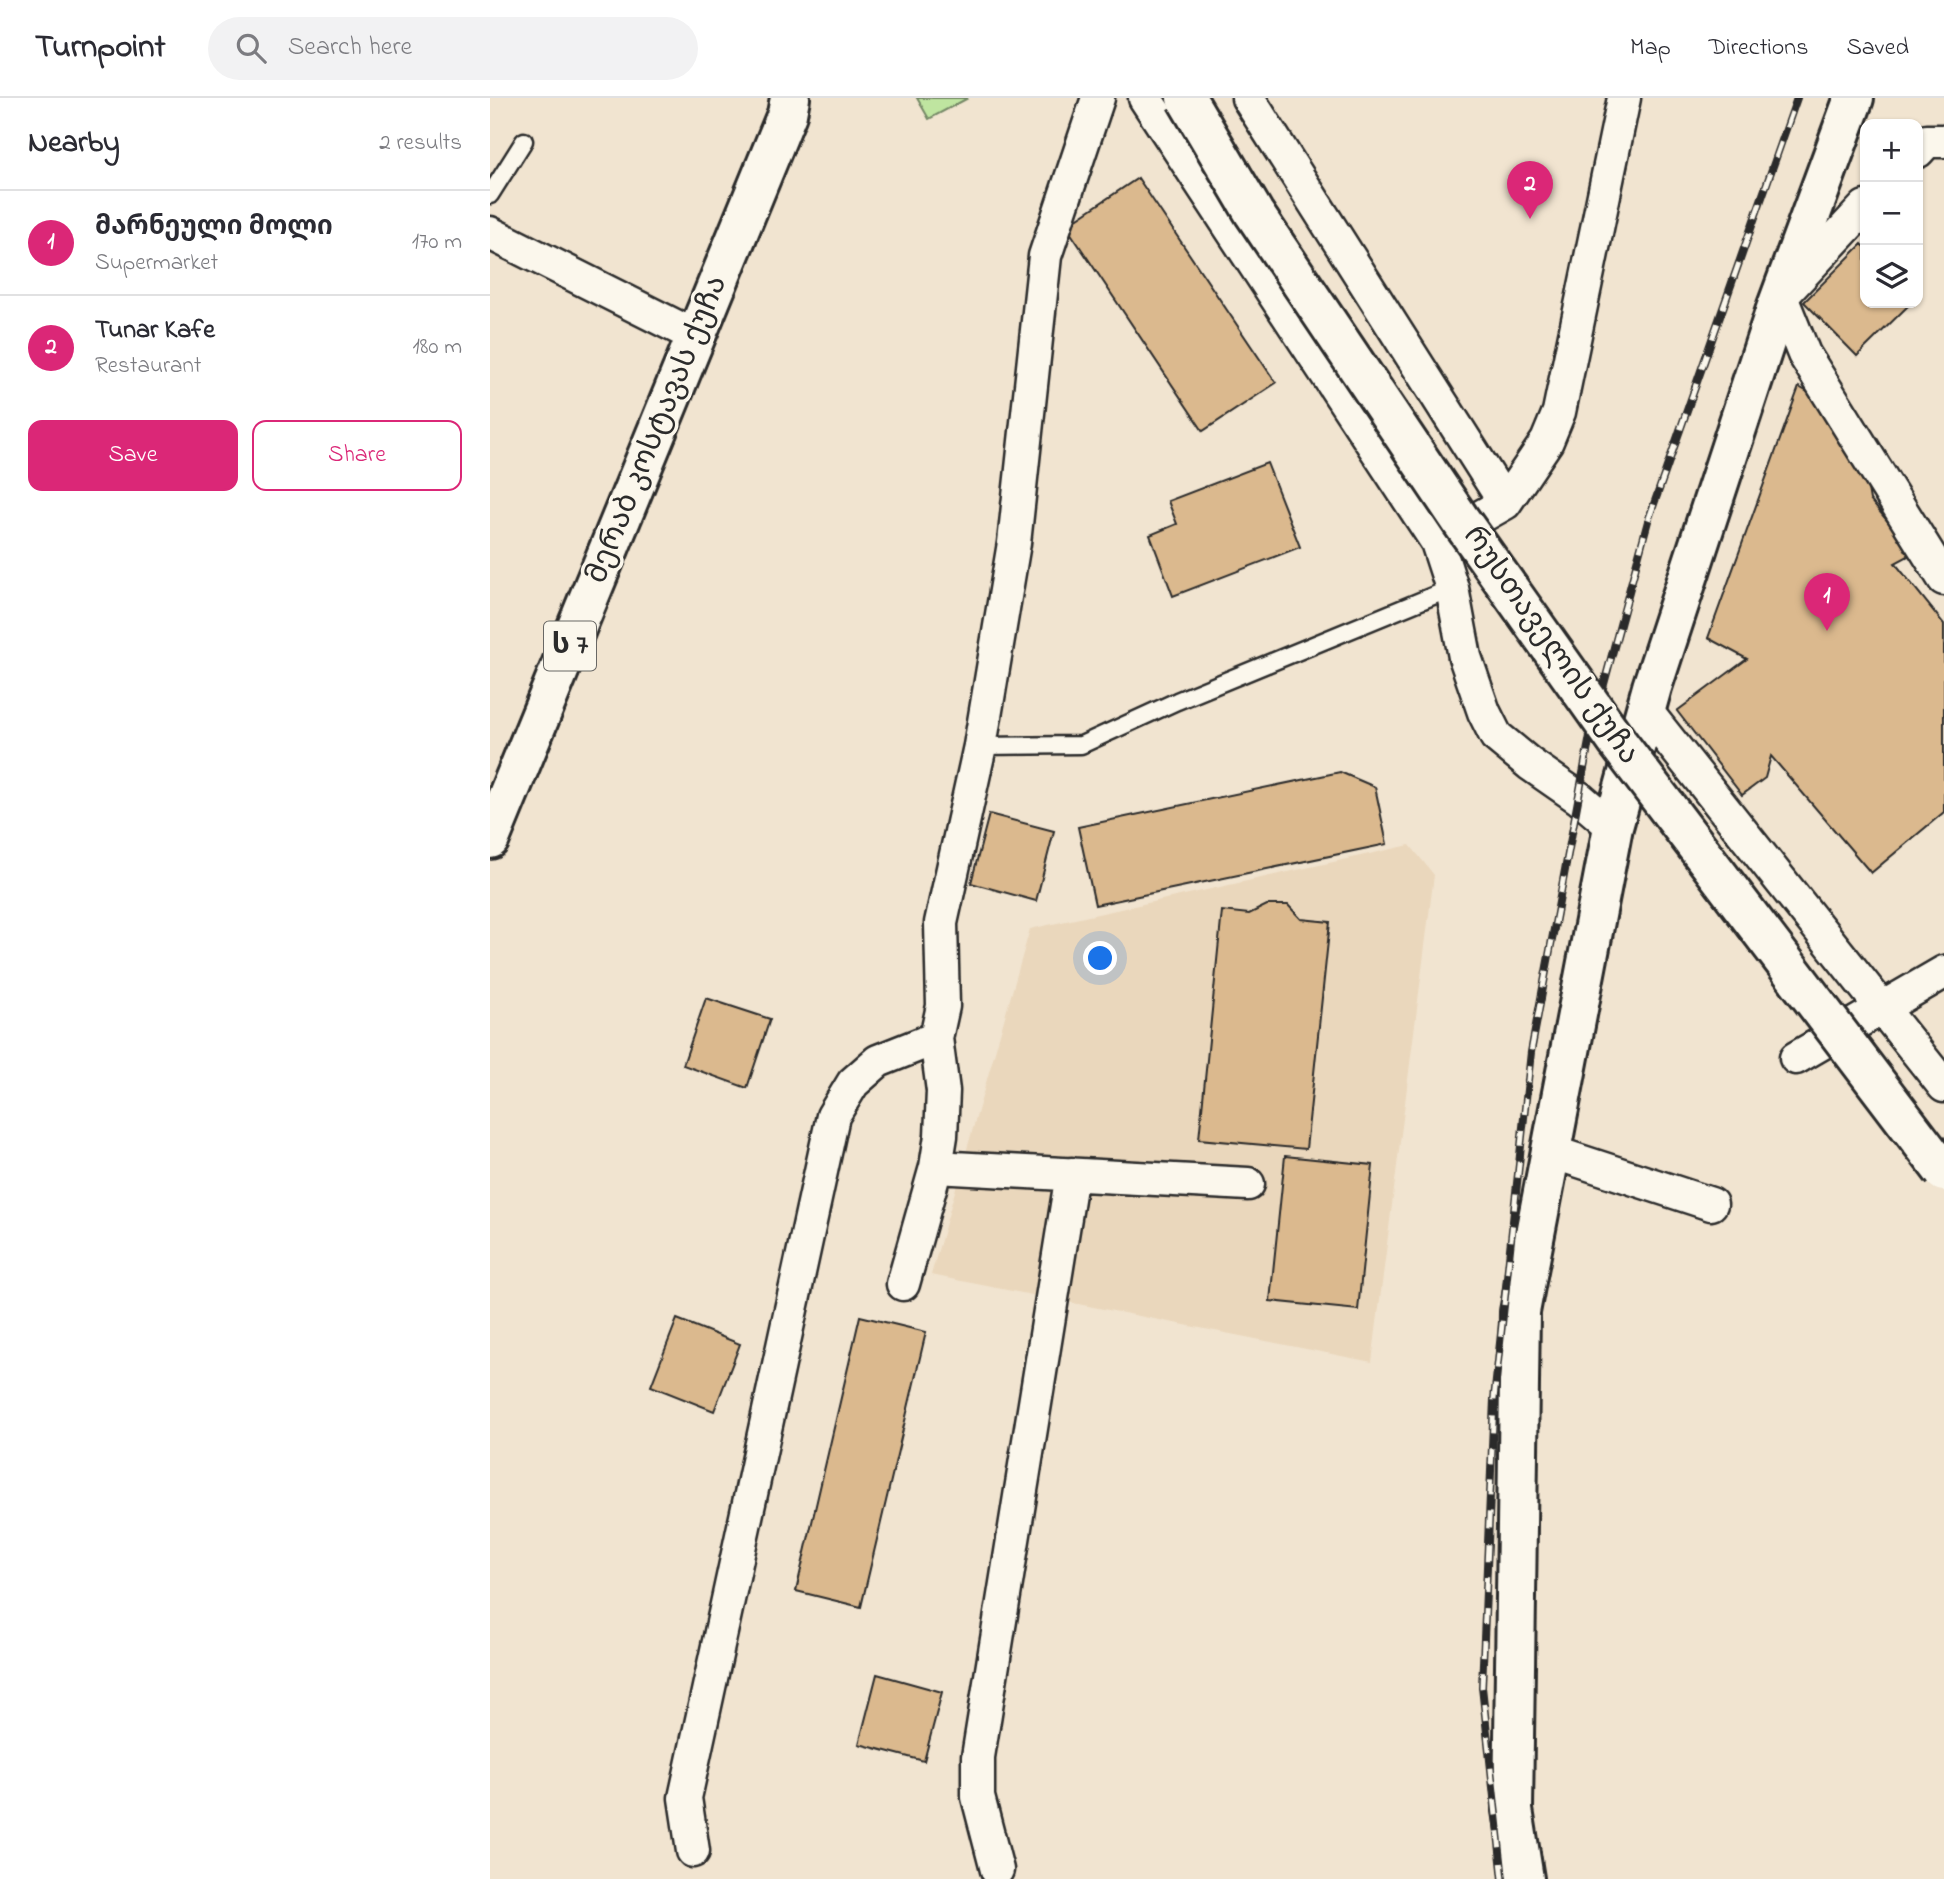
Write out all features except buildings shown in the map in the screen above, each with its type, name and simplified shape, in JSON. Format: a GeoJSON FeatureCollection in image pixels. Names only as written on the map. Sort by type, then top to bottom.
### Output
{"type":"FeatureCollection","features":[{"type":"Feature","properties":{"kind":"main road","name":"მერაბ კოსტავას ქუჩა"},"geometry":{"type":"LineString","coordinates":[[490,839],[788,114],[790,98]]}},
{"type":"Feature","properties":{"kind":"main road","name":"რუსთაველის ქუჩა"},"geometry":{"type":"LineString","coordinates":[[1186,98],[1254,213],[1508,587],[1626,754],[1944,1172]]}},
{"type":"Feature","properties":{"kind":"main road"},"geometry":{"type":"LineString","coordinates":[[1524,1879],[1513,1810],[1520,1312],[1613,827],[1669,635],[1781,297],[1854,98]]}},
{"type":"Feature","properties":{"kind":"street"},"geometry":{"type":"LineString","coordinates":[[903,1284],[942,1136],[943,1091],[936,1038],[943,1006],[941,923],[980,746],[1014,542],[1045,256],[1098,98]]}},
{"type":"Feature","properties":{"kind":"street"},"geometry":{"type":"LineString","coordinates":[[1145,98],[1437,542],[1452,588],[1465,657],[1484,712],[1496,736],[1613,827]]}},
{"type":"Feature","properties":{"kind":"street"},"geometry":{"type":"LineString","coordinates":[[1248,98],[1505,503]]}},
{"type":"Feature","properties":{"kind":"street"},"geometry":{"type":"LineString","coordinates":[[1437,542],[1505,503],[1547,441],[1559,412],[1624,98]]}},
{"type":"Feature","properties":{"kind":"street"},"geometry":{"type":"LineString","coordinates":[[1923,145],[1927,141],[1944,141]]}},
{"type":"Feature","properties":{"kind":"street"},"geometry":{"type":"LineString","coordinates":[[1860,212],[1781,297],[1804,354],[1944,579]]}},
{"type":"Feature","properties":{"kind":"street"},"geometry":{"type":"LineString","coordinates":[[490,233],[697,337]]}},
{"type":"Feature","properties":{"kind":"street"},"geometry":{"type":"LineString","coordinates":[[1646,711],[1944,1086]]}},
{"type":"Feature","properties":{"kind":"street"},"geometry":{"type":"LineString","coordinates":[[1796,1058],[1944,972]]}},
{"type":"Feature","properties":{"kind":"street"},"geometry":{"type":"LineString","coordinates":[[693,1851],[685,1798],[833,1116],[853,1083],[878,1060],[936,1038]]}},
{"type":"Feature","properties":{"kind":"street"},"geometry":{"type":"LineString","coordinates":[[1552,1152],[1712,1204]]}},
{"type":"Feature","properties":{"kind":"street"},"geometry":{"type":"LineString","coordinates":[[936,1167],[1248,1184]]}},
{"type":"Feature","properties":{"kind":"street"},"geometry":{"type":"LineString","coordinates":[[997,1870],[978,1797],[978,1757],[1072,1174]]}},
{"type":"Feature","properties":{"kind":"lane"},"geometry":{"type":"LineString","coordinates":[[490,195],[524,141]]}},
{"type":"Feature","properties":{"kind":"lane"},"geometry":{"type":"LineString","coordinates":[[980,746],[1081,745],[1177,701],[1452,588]]}},
{"type":"Feature","properties":{"kind":"shaded area"},"geometry":{"type":"Polygon","coordinates":[[[1410,845],[1434,875],[1372,1362],[931,1275],[1030,929],[1410,845]]]}},
{"type":"Feature","properties":{"kind":"green space"},"geometry":{"type":"Polygon","coordinates":[[[917,98],[968,98],[929,119],[917,98]]]}},
{"type":"Feature","properties":{"kind":"railway"},"geometry":{"type":"LineString","coordinates":[[1503,1879],[1482,1687],[1494,1399],[1531,1052],[1590,736],[1648,521],[1797,98]]}},
{"type":"Feature","properties":{"kind":"place","name":"Tunar Kafe"},"geometry":{"type":"Point","coordinates":[1530,219]}},
{"type":"Feature","properties":{"kind":"place","name":"მარნეული მოლი"},"geometry":{"type":"Point","coordinates":[1827,631]}}]}
